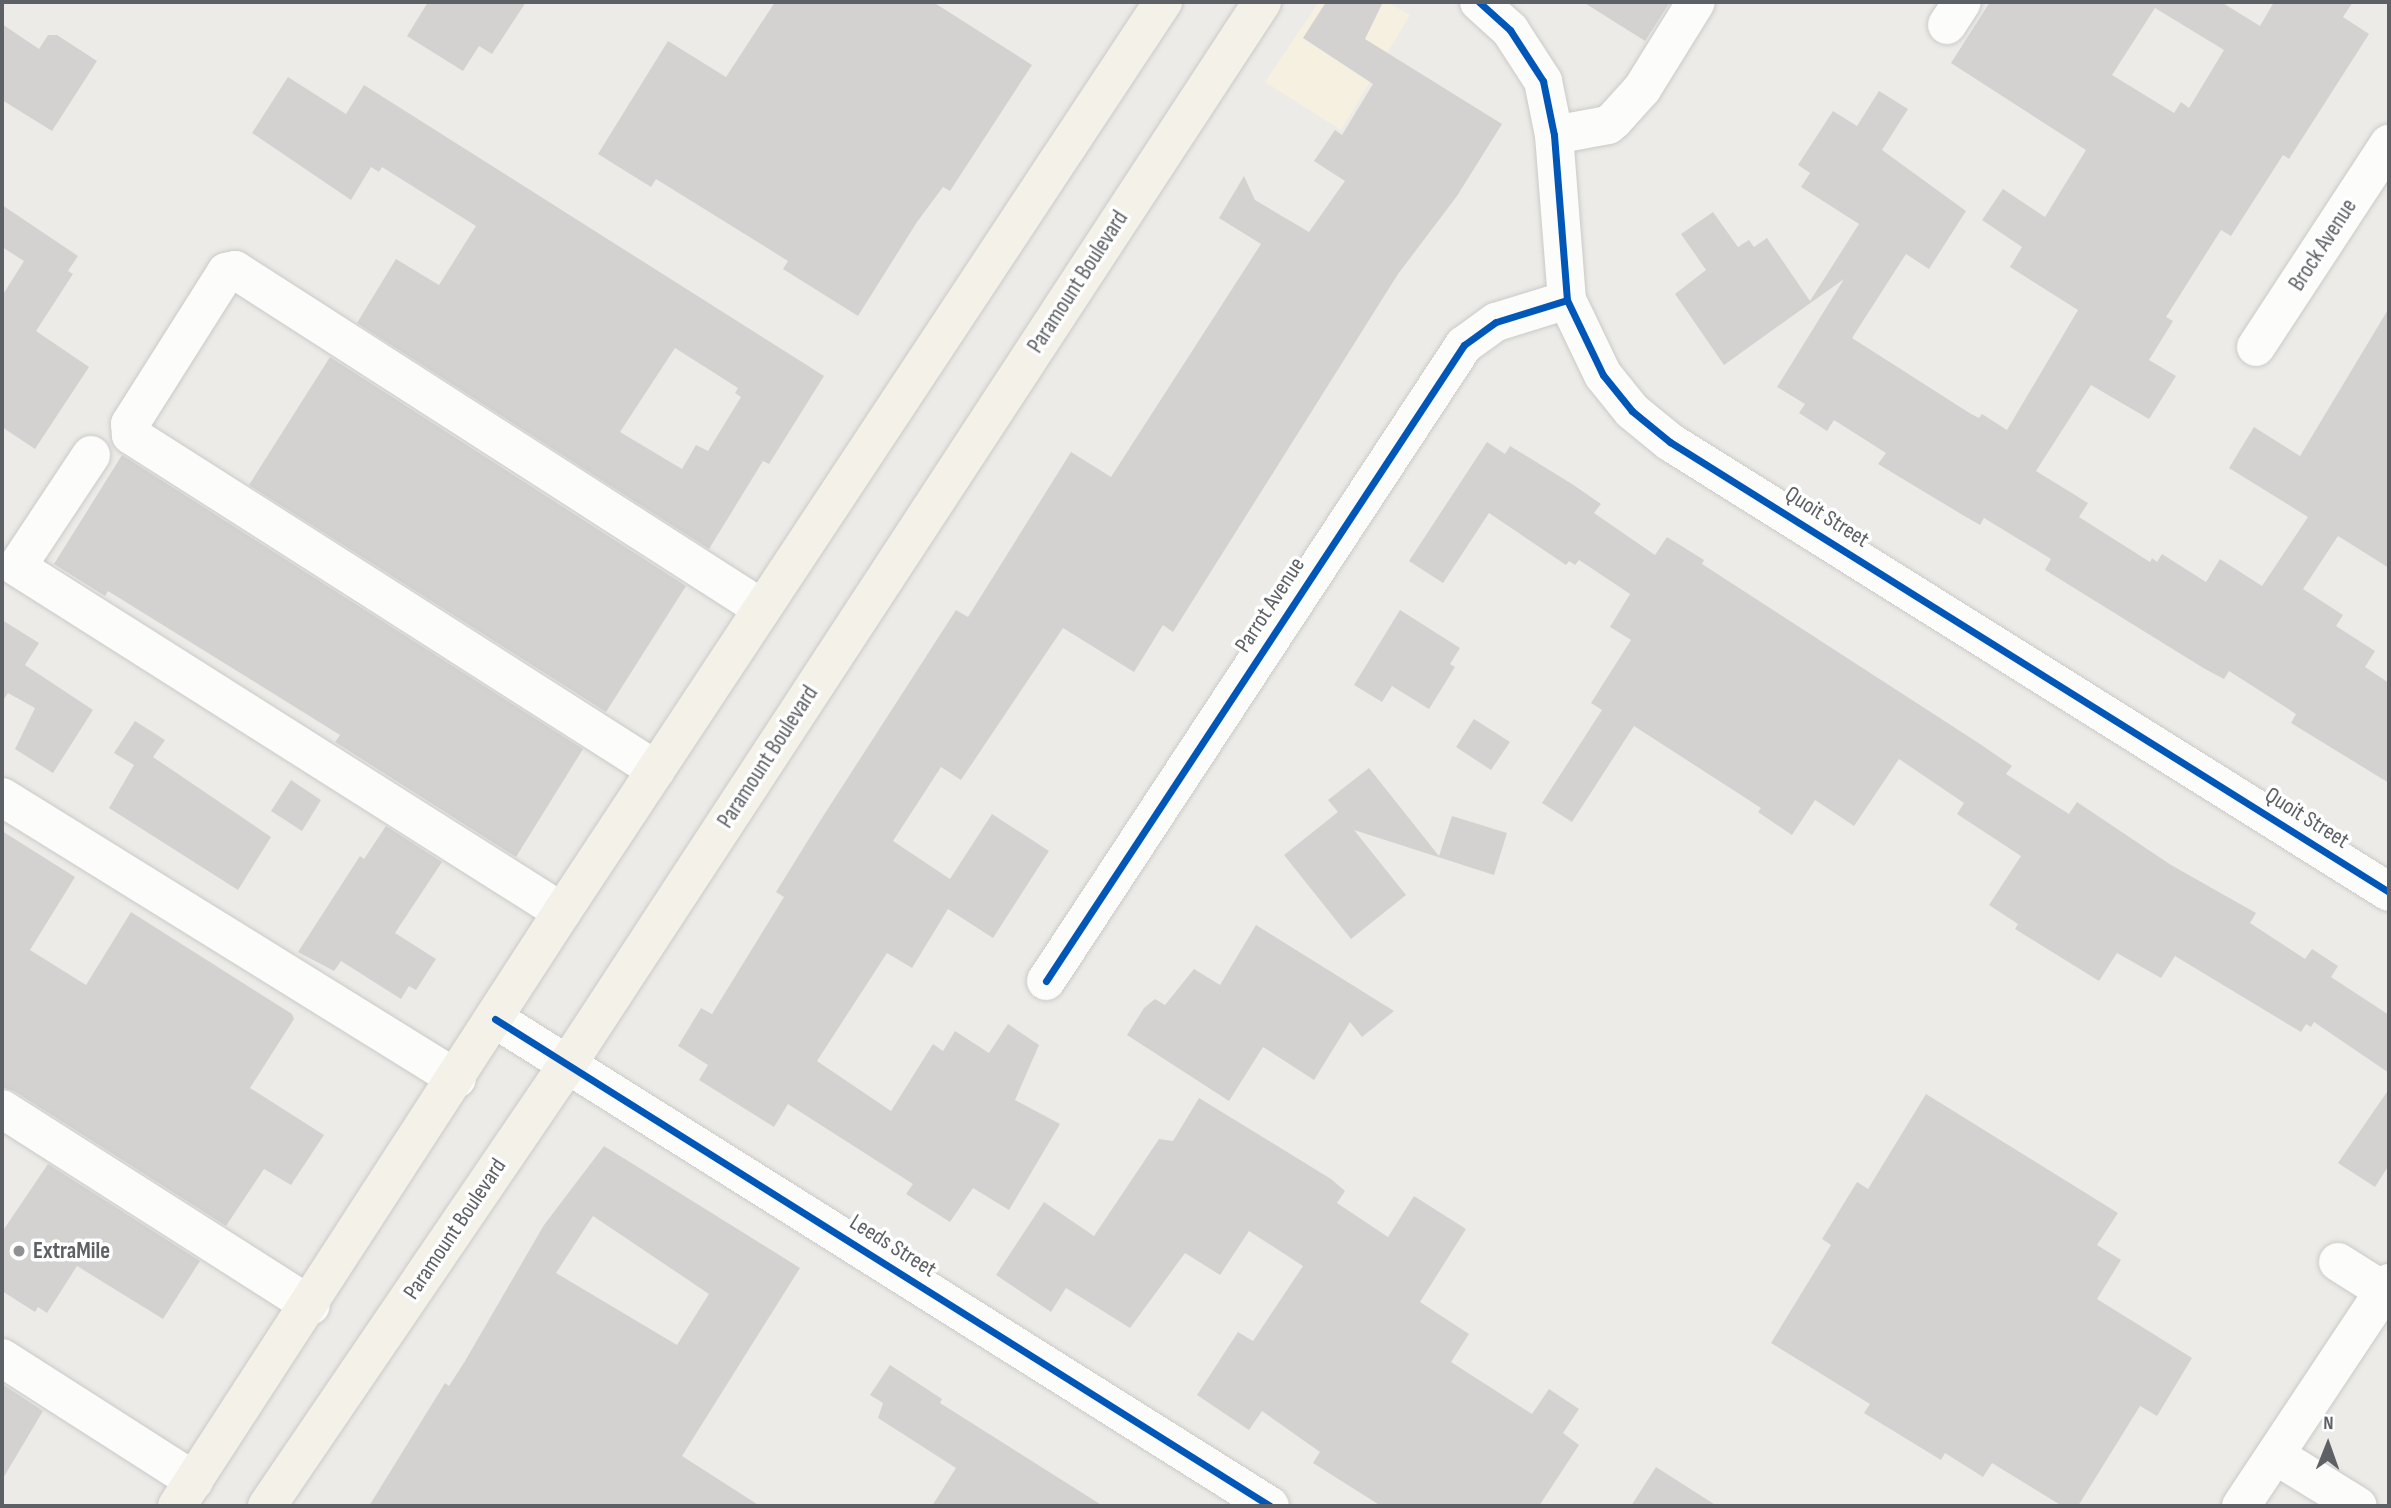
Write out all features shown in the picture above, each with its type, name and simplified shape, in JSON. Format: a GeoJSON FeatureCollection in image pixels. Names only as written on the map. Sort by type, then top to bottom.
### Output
{"type":"FeatureCollection","features":[{"type":"Feature","properties":{"kind":"main road"},"geometry":{"type":"LineString","coordinates":[[186,1494],[311,1306],[562,912],[761,608],[1163,2]]}},
{"type":"Feature","properties":{"kind":"main road","name":"Paramount Boulevard"},"geometry":{"type":"LineString","coordinates":[[267,1506],[567,1065],[1262,2]]}},
{"type":"Feature","properties":{"kind":"street","name":"Quoit Street"},"geometry":{"type":"LineString","coordinates":[[1479,2],[1510,30],[1529,54],[1543,81],[1554,135],[1567,300],[1603,375],[1632,411],[1670,442],[2389,892]]}},
{"type":"Feature","properties":{"kind":"street"},"geometry":{"type":"LineString","coordinates":[[1554,135],[1601,127],[1614,120],[1642,89],[1696,2]]}},
{"type":"Feature","properties":{"kind":"street","name":"Brock Avenue"},"geometry":{"type":"LineString","coordinates":[[2256,347],[2389,144]]}},
{"type":"Feature","properties":{"kind":"street"},"geometry":{"type":"LineString","coordinates":[[656,770],[131,435],[130,424],[226,272],[235,270],[761,608]]}},
{"type":"Feature","properties":{"kind":"street","name":"Parrot Avenue"},"geometry":{"type":"LineString","coordinates":[[1046,981],[1464,345],[1496,322],[1567,300]]}},
{"type":"Feature","properties":{"kind":"street"},"geometry":{"type":"LineString","coordinates":[[92,454],[17,567],[562,912]]}},
{"type":"Feature","properties":{"kind":"street"},"geometry":{"type":"LineString","coordinates":[[2,797],[457,1079]]}},
{"type":"Feature","properties":{"kind":"street","name":"Leeds Street"},"geometry":{"type":"LineString","coordinates":[[495,1019],[1270,1506]]}},
{"type":"Feature","properties":{"kind":"street"},"geometry":{"type":"LineString","coordinates":[[2,1109],[311,1306]]}},
{"type":"Feature","properties":{"kind":"street"},"geometry":{"type":"LineString","coordinates":[[2241,1506],[2387,1287],[2338,1262]]}},
{"type":"Feature","properties":{"kind":"street"},"geometry":{"type":"LineString","coordinates":[[2,1358],[186,1494]]}},
{"type":"Feature","properties":{"kind":"street"},"geometry":{"type":"LineString","coordinates":[[2275,1455],[2358,1506]]}},
{"type":"Feature","properties":{"kind":"shaded area"},"geometry":{"type":"Polygon","coordinates":[[[1319,2],[1387,2],[1410,15],[1341,130],[1265,82],[1319,2]]]}},
{"type":"Feature","properties":{"kind":"building"},"geometry":{"type":"Polygon","coordinates":[[[428,2],[526,2],[492,54],[479,46],[463,71],[407,36],[428,2]]]}},
{"type":"Feature","properties":{"kind":"building"},"geometry":{"type":"Polygon","coordinates":[[[775,2],[933,2],[1032,65],[950,191],[943,187],[917,222],[858,316],[783,269],[788,261],[656,179],[651,187],[598,154],[668,41],[726,77],[775,2]]]}},
{"type":"Feature","properties":{"kind":"building"},"geometry":{"type":"Polygon","coordinates":[[[1326,2],[1383,2],[1365,39],[1502,124],[1457,196],[1398,274],[1173,632],[1163,625],[1134,672],[1063,628],[961,780],[941,767],[893,841],[950,879],[992,814],[1049,851],[993,938],[948,909],[912,968],[887,953],[817,1061],[891,1111],[933,1044],[943,1051],[955,1031],[989,1053],[1008,1024],[1039,1045],[1015,1100],[1060,1124],[1009,1210],[973,1188],[950,1222],[906,1194],[913,1184],[788,1104],[774,1127],[699,1080],[708,1065],[678,1046],[701,1008],[712,1014],[784,897],[776,892],[820,821],[956,610],[968,617],[1071,452],[1111,477],[1261,244],[1219,218],[1244,176],[1255,200],[1309,232],[1345,181],[1314,161],[1335,130],[1342,135],[1373,84],[1303,38],[1326,2]]]}},
{"type":"Feature","properties":{"kind":"building"},"geometry":{"type":"Polygon","coordinates":[[[1583,2],[1670,2],[1645,41],[1583,2]]]}},
{"type":"Feature","properties":{"kind":"building"},"geometry":{"type":"Polygon","coordinates":[[[1990,2],[2221,2],[2260,26],[2274,2],[2353,2],[2343,17],[2369,34],[2289,159],[2283,155],[2231,236],[2221,230],[2166,317],[2173,321],[2149,360],[2176,376],[2149,419],[2091,385],[2036,471],[2088,503],[2079,517],[2150,562],[2152,558],[2157,562],[2162,554],[2206,582],[2220,559],[2262,586],[2308,517],[2229,468],[2254,427],[2300,456],[2389,308],[2389,568],[2338,536],[2303,589],[2343,615],[2336,626],[2375,651],[2365,667],[2389,683],[2389,783],[2291,723],[2296,714],[2229,671],[2224,679],[2205,669],[2045,570],[2051,559],[1984,518],[1980,525],[1878,464],[1886,453],[1834,420],[1827,431],[1799,413],[1805,404],[1777,387],[1844,279],[1724,365],[1675,294],[1706,270],[1681,234],[1713,212],[1738,247],[1749,240],[1754,247],[1767,238],[1810,301],[1859,224],[1801,187],[1810,173],[1798,165],[1833,111],[1857,126],[1879,91],[1908,109],[1882,150],[1966,211],[1929,269],[1906,254],[1852,338],[1971,414],[1979,418],[1982,414],[2007,430],[2078,310],[2010,267],[2022,247],[1982,220],[2003,189],[2045,217],[2086,150],[1951,63],[1990,2]],[[2155,8],[2112,75],[2174,113],[2181,102],[2189,108],[2224,50],[2155,8]]]}},
{"type":"Feature","properties":{"kind":"building"},"geometry":{"type":"Polygon","coordinates":[[[2,24],[39,49],[48,35],[57,35],[97,61],[52,131],[2,100],[2,24]]]}},
{"type":"Feature","properties":{"kind":"building"},"geometry":{"type":"Polygon","coordinates":[[[288,77],[346,114],[364,85],[824,376],[769,464],[763,461],[709,549],[357,323],[396,259],[439,285],[476,226],[382,167],[379,172],[371,167],[351,200],[252,133],[288,77]],[[675,348],[620,432],[682,469],[696,445],[708,451],[741,397],[735,393],[738,388],[675,348]]]}},
{"type":"Feature","properties":{"kind":"building"},"geometry":{"type":"Polygon","coordinates":[[[2,205],[78,256],[68,271],[73,274],[36,331],[89,367],[35,449],[2,427],[2,296],[24,261],[2,247],[2,205]]]}},
{"type":"Feature","properties":{"kind":"building"},"geometry":{"type":"Polygon","coordinates":[[[330,357],[686,586],[606,712],[249,485],[330,357]]]}},
{"type":"Feature","properties":{"kind":"building"},"geometry":{"type":"Polygon","coordinates":[[[1487,442],[1505,454],[1510,446],[1572,484],[1601,504],[1594,513],[1655,555],[1667,537],[1704,560],[1702,564],[2012,766],[2006,774],[2069,814],[2077,802],[2171,865],[2256,913],[2250,923],[2305,959],[2312,949],[2338,966],[2331,977],[2389,1015],[2389,1073],[2314,1022],[2311,1027],[2306,1024],[2301,1032],[2175,956],[2161,978],[2117,953],[2099,981],[2015,929],[2018,924],[1989,905],[2021,856],[1957,814],[1964,803],[1899,759],[1854,826],[1815,800],[1792,835],[1758,812],[1761,808],[1634,726],[1572,822],[1542,803],[1602,710],[1591,703],[1631,640],[1610,627],[1630,594],[1579,560],[1575,565],[1569,561],[1566,565],[1489,513],[1443,583],[1409,561],[1487,442]]]}},
{"type":"Feature","properties":{"kind":"building"},"geometry":{"type":"Polygon","coordinates":[[[122,455],[583,749],[516,857],[335,742],[340,735],[108,591],[105,596],[54,564],[122,455]]]}},
{"type":"Feature","properties":{"kind":"building"},"geometry":{"type":"Polygon","coordinates":[[[1400,610],[1460,648],[1450,664],[1455,667],[1429,709],[1392,686],[1382,702],[1354,685],[1400,610]]]}},
{"type":"Feature","properties":{"kind":"building"},"geometry":{"type":"Polygon","coordinates":[[[2,620],[39,643],[25,665],[93,710],[53,773],[15,749],[35,708],[8,693],[2,702],[2,620]]]}},
{"type":"Feature","properties":{"kind":"building"},"geometry":{"type":"Polygon","coordinates":[[[1474,719],[1510,742],[1491,770],[1456,747],[1474,719]]]}},
{"type":"Feature","properties":{"kind":"building"},"geometry":{"type":"Polygon","coordinates":[[[135,721],[165,740],[153,757],[271,837],[238,890],[109,808],[134,765],[114,753],[135,721]]]}},
{"type":"Feature","properties":{"kind":"building"},"geometry":{"type":"Polygon","coordinates":[[[1369,768],[1439,856],[1452,816],[1507,833],[1494,875],[1354,830],[1406,895],[1351,939],[1284,855],[1338,812],[1328,800],[1369,768]]]}},
{"type":"Feature","properties":{"kind":"building"},"geometry":{"type":"Polygon","coordinates":[[[291,780],[321,800],[302,831],[271,811],[291,780]]]}},
{"type":"Feature","properties":{"kind":"building"},"geometry":{"type":"Polygon","coordinates":[[[386,826],[442,862],[395,933],[436,959],[416,990],[409,986],[401,999],[341,961],[334,971],[298,952],[360,856],[364,859],[386,826]]]}},
{"type":"Feature","properties":{"kind":"building"},"geometry":{"type":"Polygon","coordinates":[[[2,831],[75,877],[30,950],[86,985],[131,912],[292,1014],[294,1019],[250,1088],[324,1135],[291,1185],[264,1169],[226,1226],[14,1091],[2,1087],[2,831]]]}},
{"type":"Feature","properties":{"kind":"building"},"geometry":{"type":"Polygon","coordinates":[[[1256,925],[1394,1011],[1362,1037],[1350,1022],[1314,1080],[1263,1047],[1229,1101],[1127,1035],[1144,1008],[1155,999],[1165,1005],[1194,969],[1220,985],[1256,925]]]}},
{"type":"Feature","properties":{"kind":"building"},"geometry":{"type":"Polygon","coordinates":[[[2389,1089],[2389,1165],[2375,1187],[2338,1163],[2389,1089]]]}},
{"type":"Feature","properties":{"kind":"building"},"geometry":{"type":"Polygon","coordinates":[[[1926,1094],[2118,1213],[2097,1245],[2121,1260],[2097,1299],[2192,1358],[2157,1416],[2140,1406],[2078,1506],[2062,1506],[1992,1463],[1983,1477],[1945,1453],[1941,1460],[1864,1413],[1870,1404],[1771,1343],[1831,1245],[1822,1239],[1857,1182],[1868,1189],[1926,1094]]]}},
{"type":"Feature","properties":{"kind":"building"},"geometry":{"type":"Polygon","coordinates":[[[1199,1098],[1331,1179],[1345,1191],[1337,1203],[1388,1237],[1414,1196],[1466,1229],[1420,1302],[1469,1334],[1451,1362],[1532,1414],[1549,1389],[1579,1409],[1563,1433],[1579,1445],[1539,1506],[1381,1506],[1313,1463],[1320,1452],[1262,1411],[1249,1430],[1197,1395],[1238,1332],[1253,1341],[1303,1266],[1249,1231],[1220,1275],[1185,1253],[1130,1328],[1066,1288],[1051,1312],[996,1275],[1044,1202],[1094,1236],[1159,1139],[1173,1141],[1199,1098]]]}},
{"type":"Feature","properties":{"kind":"building"},"geometry":{"type":"Polygon","coordinates":[[[604,1146],[800,1268],[682,1456],[760,1506],[369,1506],[445,1383],[449,1386],[465,1361],[544,1225],[604,1146]],[[593,1216],[556,1273],[677,1345],[709,1294],[593,1216]]]}},
{"type":"Feature","properties":{"kind":"building"},"geometry":{"type":"Polygon","coordinates":[[[48,1164],[200,1261],[163,1319],[77,1266],[47,1313],[38,1307],[35,1312],[2,1291],[2,1232],[48,1164]]]}},
{"type":"Feature","properties":{"kind":"building"},"geometry":{"type":"Polygon","coordinates":[[[890,1365],[942,1399],[940,1403],[1103,1506],[932,1506],[956,1468],[878,1418],[883,1403],[870,1395],[890,1365]]]}},
{"type":"Feature","properties":{"kind":"building"},"geometry":{"type":"Polygon","coordinates":[[[2,1384],[43,1411],[2,1480],[2,1384]]]}},
{"type":"Feature","properties":{"kind":"building"},"geometry":{"type":"Polygon","coordinates":[[[1656,1467],[1717,1506],[1631,1506],[1656,1467]]]}},
{"type":"Feature","properties":{"kind":"cycle path"},"geometry":{"type":"LineString","coordinates":[[1479,2],[1510,30],[1543,81],[1554,135],[1567,300],[1603,375],[1632,411],[1670,442],[2389,892]]}},
{"type":"Feature","properties":{"kind":"cycle path"},"geometry":{"type":"LineString","coordinates":[[1046,981],[1464,345],[1496,322],[1567,300]]}},
{"type":"Feature","properties":{"kind":"cycle path"},"geometry":{"type":"LineString","coordinates":[[495,1019],[1270,1506]]}},
{"type":"Feature","properties":{"kind":"place","name":"ExtraMile"},"geometry":{"type":"Point","coordinates":[19,1251]}}]}
